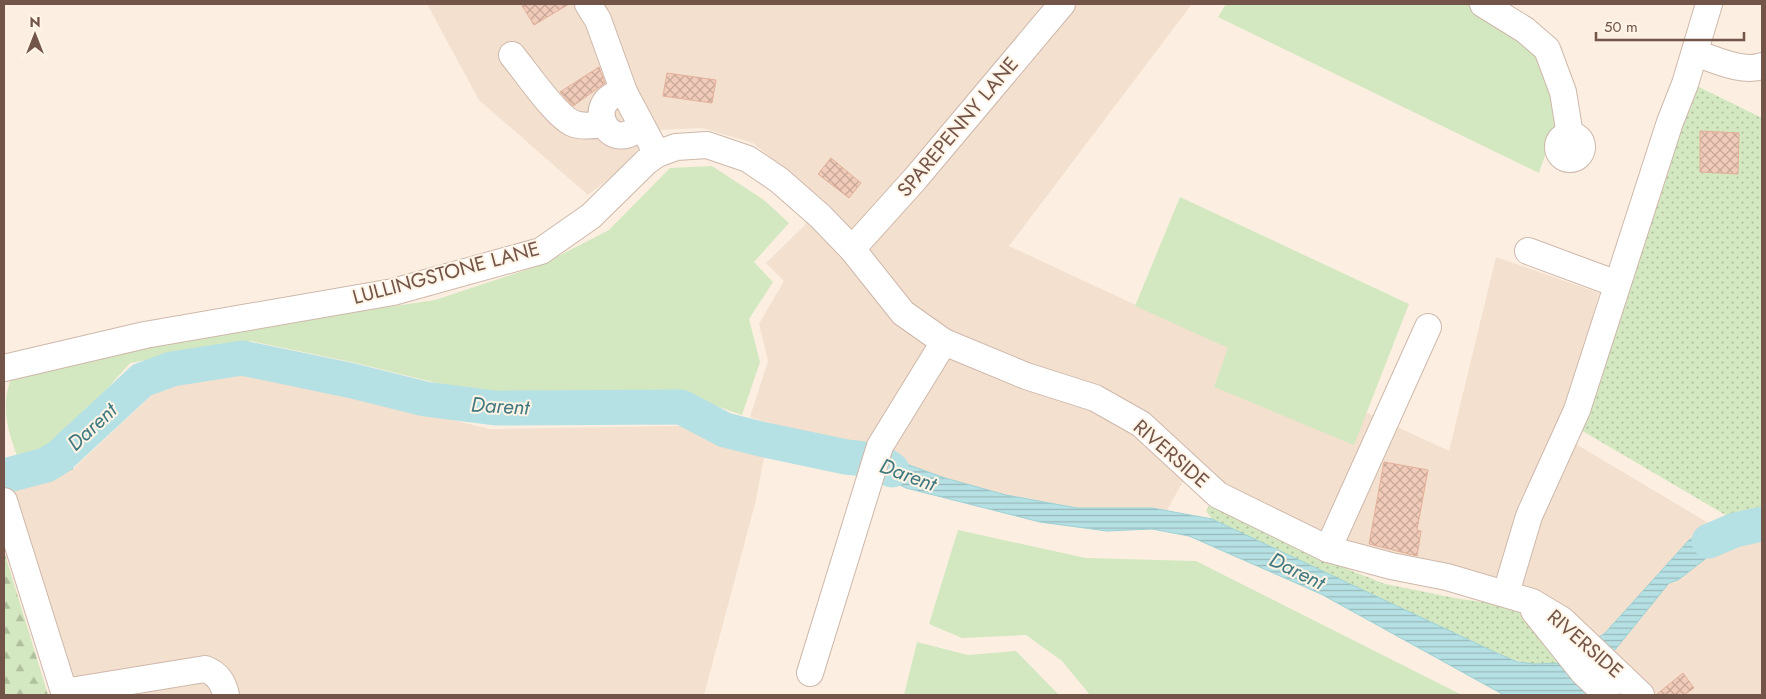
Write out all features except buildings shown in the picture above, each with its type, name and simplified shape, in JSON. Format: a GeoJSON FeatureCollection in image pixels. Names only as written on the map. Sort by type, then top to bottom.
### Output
{"type":"FeatureCollection","features":[{"type":"Feature","properties":{"kind":"street"},"geometry":{"type":"LineString","coordinates":[[588,4],[598,20],[624,92],[657,154]]}},
{"type":"Feature","properties":{"kind":"street","name":"SPAREPENNY LANE"},"geometry":{"type":"LineString","coordinates":[[852,249],[915,179],[1062,4]]}},
{"type":"Feature","properties":{"kind":"street"},"geometry":{"type":"LineString","coordinates":[[1483,4],[1524,30],[1547,49],[1563,92],[1570,135]]}},
{"type":"Feature","properties":{"kind":"street"},"geometry":{"type":"LineString","coordinates":[[1515,596],[1529,516],[1576,410],[1695,53],[1709,4]]}},
{"type":"Feature","properties":{"kind":"street"},"geometry":{"type":"LineString","coordinates":[[1695,53],[1734,65],[1755,68],[1762,66]]}},
{"type":"Feature","properties":{"kind":"street"},"geometry":{"type":"LineString","coordinates":[[512,55],[559,113],[571,122],[583,126],[602,124]]}},
{"type":"Feature","properties":{"kind":"street"},"geometry":{"type":"LineString","coordinates":[[624,92],[617,93],[603,104],[602,124],[610,132],[619,135],[634,132],[640,125]]}},
{"type":"Feature","properties":{"kind":"street","name":"LULLINGSTONE LANE"},"geometry":{"type":"LineString","coordinates":[[4,368],[145,335],[392,292],[541,251],[591,216],[646,162],[657,154],[676,147],[707,145],[748,159],[779,180],[820,216],[852,249]]}},
{"type":"Feature","properties":{"kind":"street","name":"RIVERSIDE"},"geometry":{"type":"LineString","coordinates":[[852,249],[904,313],[944,342],[1026,376],[1103,403],[1141,424],[1218,495],[1328,549],[1515,596],[1562,620],[1641,694]]}},
{"type":"Feature","properties":{"kind":"street"},"geometry":{"type":"LineString","coordinates":[[1528,251],[1617,284]]}},
{"type":"Feature","properties":{"kind":"street"},"geometry":{"type":"LineString","coordinates":[[1328,549],[1428,327]]}},
{"type":"Feature","properties":{"kind":"street"},"geometry":{"type":"LineString","coordinates":[[810,673],[880,446],[944,342]]}},
{"type":"Feature","properties":{"kind":"street"},"geometry":{"type":"LineString","coordinates":[[4,501],[64,694],[151,686],[205,669],[214,672],[220,680],[226,695]]}},
{"type":"Feature","properties":{"kind":"street","name":"RIVERSIDE"},"geometry":{"type":"LineString","coordinates":[[1515,596],[1583,672],[1607,695]]}},
{"type":"Feature","properties":{"kind":"shaded area"},"geometry":{"type":"Polygon","coordinates":[[[427,4],[1192,4],[1009,246],[1449,451],[1496,257],[1599,293],[1564,437],[1717,528],[1762,527],[1762,695],[1611,695],[1520,588],[1343,551],[1228,492],[1194,462],[1167,510],[1077,508],[1006,495],[945,478],[895,460],[884,453],[849,448],[750,417],[768,361],[759,324],[784,281],[766,263],[804,226],[822,199],[753,143],[702,128],[657,130],[616,173],[588,195],[479,100],[427,4]]]}},
{"type":"Feature","properties":{"kind":"shaded area"},"geometry":{"type":"Polygon","coordinates":[[[240,369],[490,429],[679,426],[727,445],[744,445],[765,452],[756,500],[704,695],[75,695],[12,488],[73,469],[170,378],[240,369]]]}},
{"type":"Feature","properties":{"kind":"green space"},"geometry":{"type":"Polygon","coordinates":[[[1226,4],[1470,4],[1526,37],[1552,72],[1561,108],[1539,173],[1218,17],[1226,4]]]}},
{"type":"Feature","properties":{"kind":"green space"},"geometry":{"type":"Polygon","coordinates":[[[1695,85],[1762,118],[1762,516],[1729,517],[1579,429],[1695,85]]]}},
{"type":"Feature","properties":{"kind":"green space"},"geometry":{"type":"Polygon","coordinates":[[[712,166],[764,200],[789,223],[754,262],[773,282],[749,319],[760,362],[742,415],[677,392],[497,398],[356,363],[251,341],[130,363],[53,449],[19,461],[9,430],[6,410],[6,400],[11,378],[200,335],[435,300],[541,265],[609,230],[670,168],[712,166]]]}},
{"type":"Feature","properties":{"kind":"green space"},"geometry":{"type":"Polygon","coordinates":[[[1180,197],[1409,304],[1354,445],[1214,387],[1228,348],[1135,306],[1180,197]]]}},
{"type":"Feature","properties":{"kind":"green space"},"geometry":{"type":"Polygon","coordinates":[[[1212,501],[1352,571],[1385,584],[1460,599],[1513,606],[1568,660],[1562,664],[1545,666],[1526,663],[1501,655],[1212,519],[1206,511],[1212,501]]]}},
{"type":"Feature","properties":{"kind":"green space"},"geometry":{"type":"Polygon","coordinates":[[[958,530],[1086,558],[1196,561],[1462,695],[1090,695],[1062,661],[1026,635],[962,638],[929,624],[958,530]]]}},
{"type":"Feature","properties":{"kind":"green space"},"geometry":{"type":"Polygon","coordinates":[[[4,551],[48,695],[4,695],[4,551]]]}},
{"type":"Feature","properties":{"kind":"green space"},"geometry":{"type":"Polygon","coordinates":[[[917,642],[968,655],[1016,651],[1059,695],[904,695],[917,642]]]}},
{"type":"Feature","properties":{"kind":"water"},"geometry":{"type":"Polygon","coordinates":[[[849,448],[884,453],[895,460],[945,478],[1006,495],[1077,508],[1152,508],[1212,519],[1501,655],[1518,662],[1534,664],[1564,663],[1605,633],[1689,540],[1717,525],[1752,512],[1757,537],[1723,545],[1678,580],[1669,583],[1606,661],[1628,695],[1504,695],[1321,594],[1189,536],[1152,529],[1107,531],[1040,522],[906,488],[889,480],[880,471],[866,467],[843,465],[849,448]]]}},
{"type":"Feature","properties":{"kind":"water"},"geometry":{"type":"Polygon","coordinates":[[[53,449],[73,469],[4,491],[4,464],[53,449]]]}},
{"type":"Feature","properties":{"kind":"waterway","name":"Darent"},"geometry":{"type":"LineString","coordinates":[[4,476],[46,465],[59,457],[142,380],[172,369],[242,358],[353,381],[425,399],[495,408],[681,407],[725,430],[846,457],[865,459],[885,465],[892,470]]}},
{"type":"Feature","properties":{"kind":"waterway","name":"Darent"},"geometry":{"type":"LineString","coordinates":[[1709,541],[1735,530],[1762,524]]}}]}
